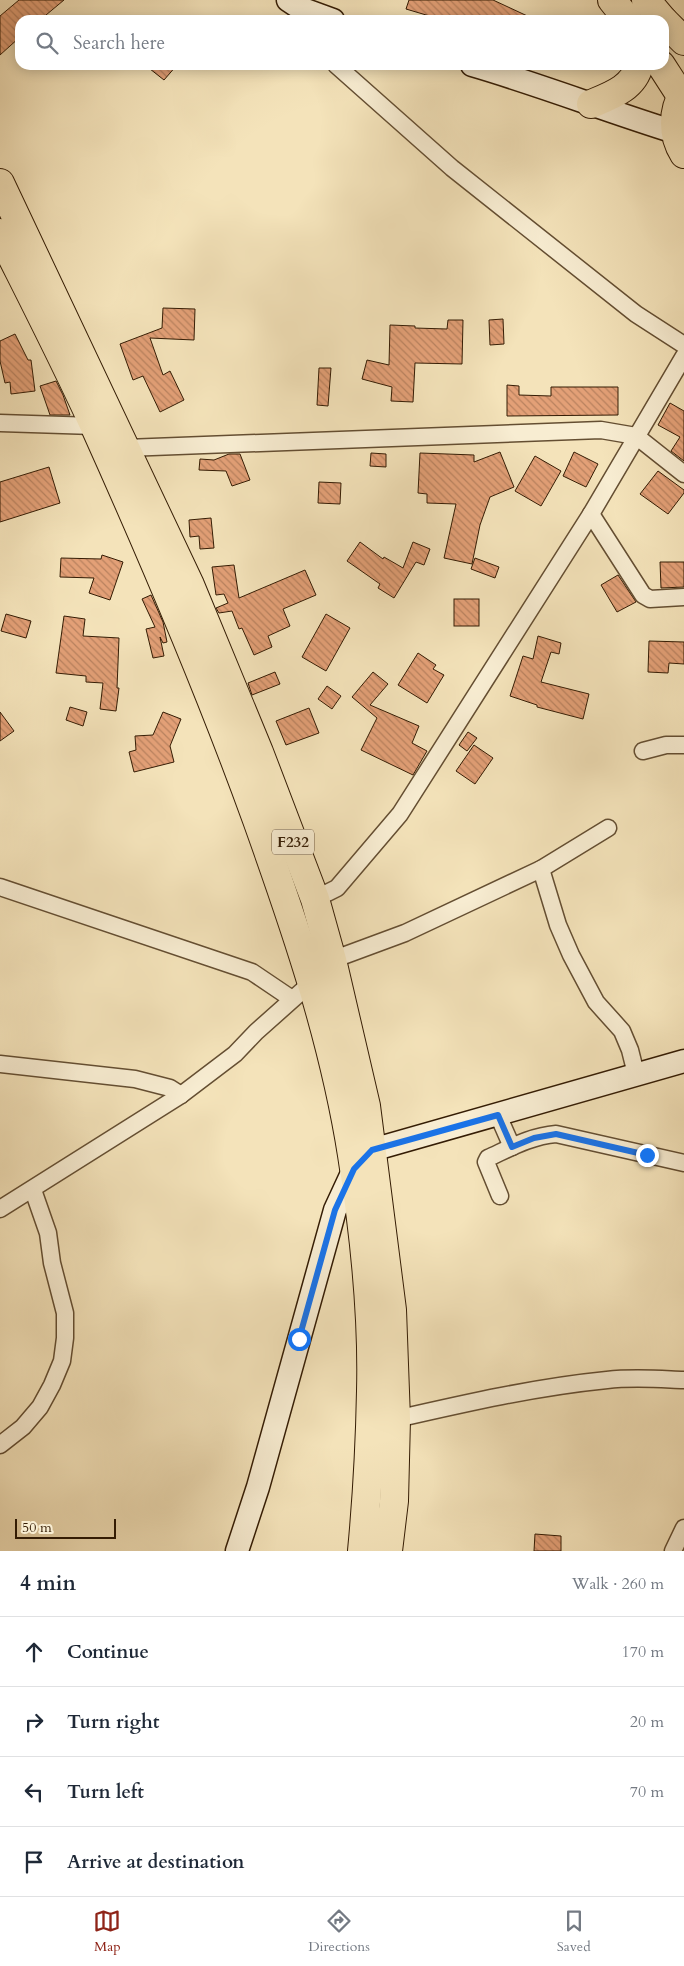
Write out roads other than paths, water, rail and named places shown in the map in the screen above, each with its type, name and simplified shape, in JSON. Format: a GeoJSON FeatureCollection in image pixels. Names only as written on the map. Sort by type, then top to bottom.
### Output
{"type":"FeatureCollection","features":[{"type":"Feature","properties":{"kind":"highway"},"geometry":{"type":"LineString","coordinates":[[612,0],[624,15]]}},
{"type":"Feature","properties":{"kind":"highway"},"geometry":{"type":"LineString","coordinates":[[646,0],[660,15]]}},
{"type":"Feature","properties":{"kind":"highway"},"geometry":{"type":"LineString","coordinates":[[669,25],[684,41]]}},
{"type":"Feature","properties":{"kind":"highway"},"geometry":{"type":"LineString","coordinates":[[591,104],[616,93],[630,82],[636,70]]}},
{"type":"Feature","properties":{"kind":"highway"},"geometry":{"type":"LineString","coordinates":[[665,70],[683,94],[675,114],[680,143]]}},
{"type":"Feature","properties":{"kind":"highway","name":"F232"},"geometry":{"type":"LineString","coordinates":[[0,183],[190,585],[259,752],[315,899],[332,960],[366,1106],[392,1310],[396,1419],[394,1501],[388,1551]]}},
{"type":"Feature","properties":{"kind":"highway","name":"F232"},"geometry":{"type":"LineString","coordinates":[[0,233],[94,426],[201,672],[284,895],[302,991],[337,1079],[354,1169],[367,1270],[371,1389],[366,1512],[362,1551]]}},
{"type":"Feature","properties":{"kind":"street"},"geometry":{"type":"LineString","coordinates":[[296,9],[316,15]]}},
{"type":"Feature","properties":{"kind":"street"},"geometry":{"type":"LineString","coordinates":[[342,70],[452,168],[636,314],[684,345]]}},
{"type":"Feature","properties":{"kind":"street"},"geometry":{"type":"LineString","coordinates":[[489,70],[591,104],[680,143]]}},
{"type":"Feature","properties":{"kind":"street"},"geometry":{"type":"LineString","coordinates":[[315,899],[337,888],[400,814],[590,514],[684,356]]}},
{"type":"Feature","properties":{"kind":"street"},"geometry":{"type":"LineString","coordinates":[[0,423],[94,426]]}},
{"type":"Feature","properties":{"kind":"street"},"geometry":{"type":"LineString","coordinates":[[126,448],[601,430],[636,436],[684,474]]}},
{"type":"Feature","properties":{"kind":"street"},"geometry":{"type":"LineString","coordinates":[[590,514],[642,595],[650,599],[684,596]]}},
{"type":"Feature","properties":{"kind":"street"},"geometry":{"type":"LineString","coordinates":[[643,751],[666,745],[684,745]]}},
{"type":"Feature","properties":{"kind":"street"},"geometry":{"type":"LineString","coordinates":[[332,960],[405,934],[541,869],[608,828]]}},
{"type":"Feature","properties":{"kind":"street"},"geometry":{"type":"LineString","coordinates":[[541,869],[558,925],[571,955],[596,1002],[622,1031],[630,1050],[636,1074]]}},
{"type":"Feature","properties":{"kind":"street"},"geometry":{"type":"LineString","coordinates":[[0,887],[252,972],[302,991],[256,1032],[235,1054],[181,1095],[33,1190],[0,1209]]}},
{"type":"Feature","properties":{"kind":"street"},"geometry":{"type":"LineString","coordinates":[[237,1551],[258,1487],[335,1210],[354,1169],[372,1150],[684,1061]]}},
{"type":"Feature","properties":{"kind":"street"},"geometry":{"type":"LineString","coordinates":[[0,1064],[135,1079],[170,1088],[181,1095]]}},
{"type":"Feature","properties":{"kind":"street"},"geometry":{"type":"LineString","coordinates":[[498,1115],[512,1147]]}},
{"type":"Feature","properties":{"kind":"street"},"geometry":{"type":"LineString","coordinates":[[500,1196],[486,1162],[488,1158],[534,1138],[556,1134],[684,1163]]}},
{"type":"Feature","properties":{"kind":"street"},"geometry":{"type":"LineString","coordinates":[[0,1445],[23,1427],[40,1407],[62,1361],[64,1313],[52,1262],[48,1233],[33,1190]]}},
{"type":"Feature","properties":{"kind":"street"},"geometry":{"type":"LineString","coordinates":[[396,1419],[470,1402],[608,1380],[642,1378],[684,1380]]}},
{"type":"Feature","properties":{"kind":"street"},"geometry":{"type":"LineString","coordinates":[[673,1551],[684,1528]]}}]}
